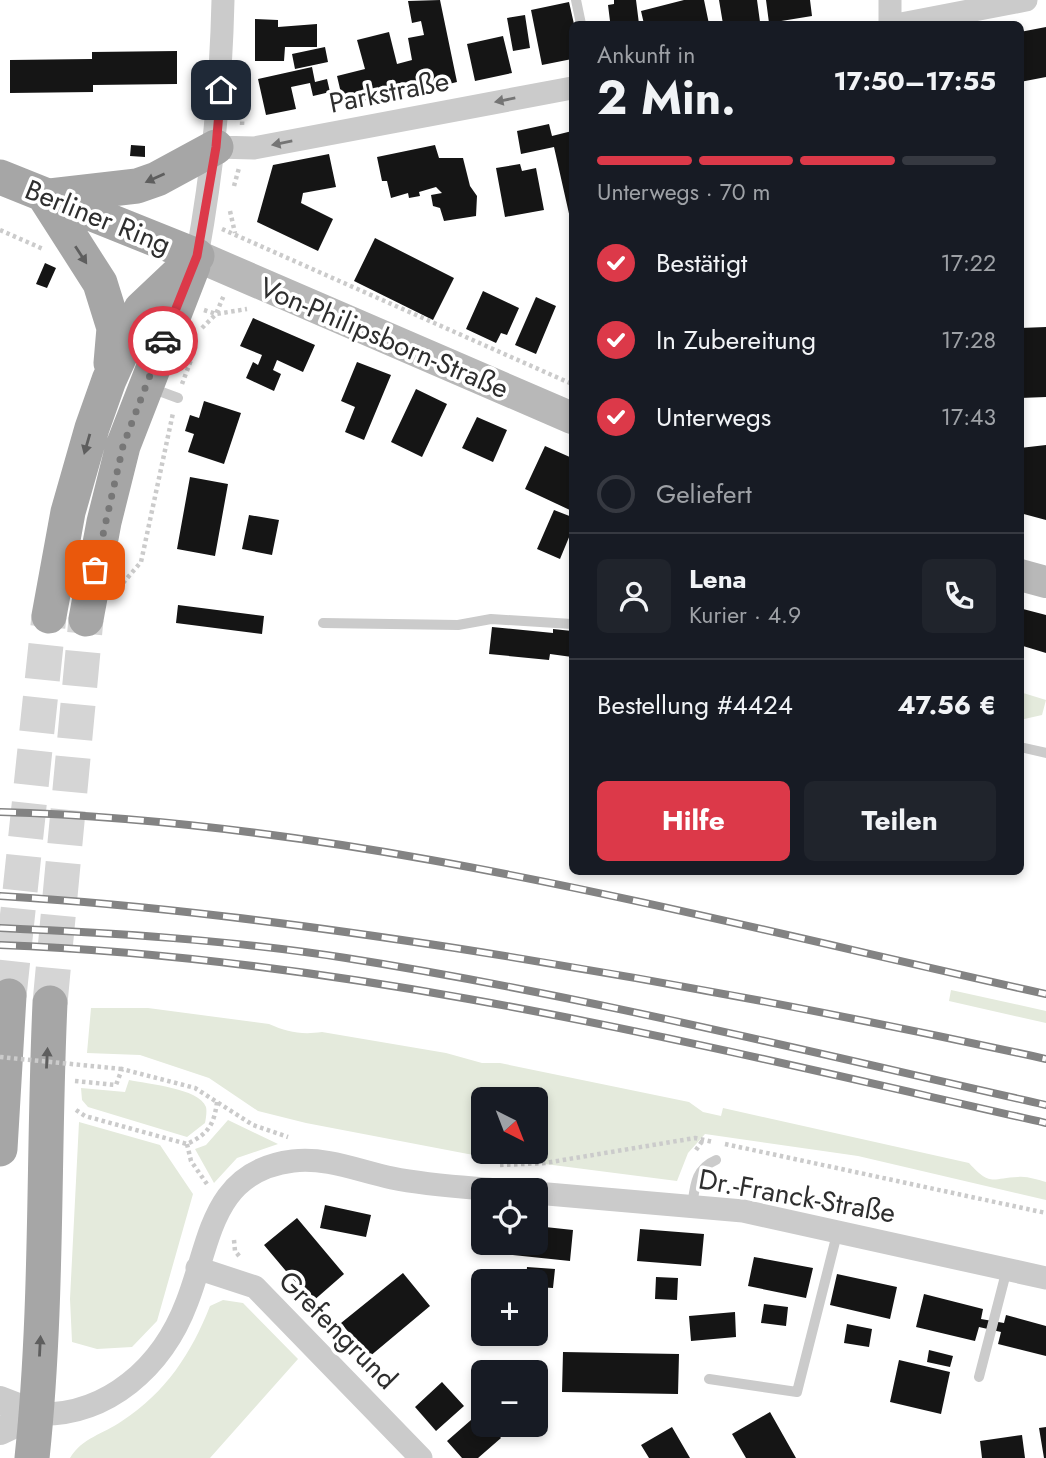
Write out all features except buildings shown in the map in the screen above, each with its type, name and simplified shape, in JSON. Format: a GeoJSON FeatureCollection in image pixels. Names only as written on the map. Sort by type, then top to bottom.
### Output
{"type":"FeatureCollection","features":[{"type":"Feature","properties":{"kind":"main road"},"geometry":{"type":"LineString","coordinates":[[109,380],[114,328],[100,284],[45,197],[137,186],[227,149]]}},
{"type":"Feature","properties":{"kind":"main road","name":"Berliner Ring"},"geometry":{"type":"LineString","coordinates":[[0,177],[197,256]]}},
{"type":"Feature","properties":{"kind":"main road"},"geometry":{"type":"LineString","coordinates":[[49,615],[68,512],[109,380],[141,309],[197,256]]}},
{"type":"Feature","properties":{"kind":"main road"},"geometry":{"type":"LineString","coordinates":[[86,619],[104,522],[123,446],[162,392],[197,256]]}},
{"type":"Feature","properties":{"kind":"main road","name":"Von-Philipsborn-Straße"},"geometry":{"type":"LineString","coordinates":[[197,256],[569,417]]}},
{"type":"Feature","properties":{"kind":"main road"},"geometry":{"type":"LineString","coordinates":[[1024,576],[1046,582]]}},
{"type":"Feature","properties":{"kind":"main road"},"geometry":{"type":"LineString","coordinates":[[0,1149],[9,996]]}},
{"type":"Feature","properties":{"kind":"main road"},"geometry":{"type":"LineString","coordinates":[[32,1458],[37,1414],[44,1267],[45,1114],[50,1003]]}},
{"type":"Feature","properties":{"kind":"street"},"geometry":{"type":"LineString","coordinates":[[197,256],[227,149],[221,90],[223,0]]}},
{"type":"Feature","properties":{"kind":"street"},"geometry":{"type":"LineString","coordinates":[[890,0],[890,21]]}},
{"type":"Feature","properties":{"kind":"street"},"geometry":{"type":"LineString","coordinates":[[917,21],[1026,0]]}},
{"type":"Feature","properties":{"kind":"street","name":"Parkstraße"},"geometry":{"type":"LineString","coordinates":[[227,149],[569,89]]}},
{"type":"Feature","properties":{"kind":"street"},"geometry":{"type":"LineString","coordinates":[[0,1400],[37,1414],[54,1414],[86,1407],[119,1392],[136,1379],[154,1360],[176,1327],[223,1200],[245,1178],[293,1161],[328,1161],[394,1178],[471,1187]]}},
{"type":"Feature","properties":{"kind":"street","name":"Dr.-Franck-Straße"},"geometry":{"type":"LineString","coordinates":[[548,1194],[743,1212],[838,1230],[1046,1278]]}},
{"type":"Feature","properties":{"kind":"street","name":"Grefengrund"},"geometry":{"type":"LineString","coordinates":[[197,1268],[255,1287],[421,1458]]}},
{"type":"Feature","properties":{"kind":"street"},"geometry":{"type":"LineString","coordinates":[[0,1431],[37,1414]]}},
{"type":"Feature","properties":{"kind":"lane"},"geometry":{"type":"LineString","coordinates":[[576,0],[580,21]]}},
{"type":"Feature","properties":{"kind":"lane"},"geometry":{"type":"LineString","coordinates":[[323,623],[458,625],[491,619],[569,624]]}},
{"type":"Feature","properties":{"kind":"lane"},"geometry":{"type":"LineString","coordinates":[[1024,748],[1046,753]]}},
{"type":"Feature","properties":{"kind":"lane"},"geometry":{"type":"LineString","coordinates":[[692,1206],[696,1177],[705,1165],[716,1160]]}},
{"type":"Feature","properties":{"kind":"lane"},"geometry":{"type":"LineString","coordinates":[[709,1379],[797,1392],[838,1230]]}},
{"type":"Feature","properties":{"kind":"lane"},"geometry":{"type":"LineString","coordinates":[[979,1377],[1007,1269]]}},
{"type":"Feature","properties":{"kind":"path"},"geometry":{"type":"LineString","coordinates":[[228,197],[240,174],[227,149],[243,115]]}},
{"type":"Feature","properties":{"kind":"path"},"geometry":{"type":"LineString","coordinates":[[229,207],[235,234],[569,383]]}},
{"type":"Feature","properties":{"kind":"path"},"geometry":{"type":"LineString","coordinates":[[198,340],[202,329],[216,314]]}},
{"type":"Feature","properties":{"kind":"path"},"geometry":{"type":"LineString","coordinates":[[119,587],[141,562],[162,392],[194,352]]}},
{"type":"Feature","properties":{"kind":"path"},"geometry":{"type":"LineString","coordinates":[[0,1057],[122,1069],[195,1088],[217,1102],[214,1124],[203,1136],[187,1144],[85,1116],[74,1107]]}},
{"type":"Feature","properties":{"kind":"path"},"geometry":{"type":"LineString","coordinates":[[72,1081],[116,1085],[122,1069]]}},
{"type":"Feature","properties":{"kind":"path"},"geometry":{"type":"LineString","coordinates":[[494,1165],[545,1163],[695,1138],[1046,1213]]}},
{"type":"Feature","properties":{"kind":"path"},"geometry":{"type":"LineString","coordinates":[[187,1144],[191,1161],[213,1192],[223,1200]]}},
{"type":"Feature","properties":{"kind":"path"},"geometry":{"type":"LineString","coordinates":[[235,1233],[235,1251],[258,1275],[255,1287]]}},
{"type":"Feature","properties":{"kind":"shaded area"},"geometry":{"type":"Polygon","coordinates":[[[1024,693],[1046,700],[1042,715],[1024,719],[1024,693]]]}},
{"type":"Feature","properties":{"kind":"shaded area"},"geometry":{"type":"Polygon","coordinates":[[[951,990],[1046,1011],[1046,1023],[949,1001],[951,990]]]}},
{"type":"Feature","properties":{"kind":"shaded area"},"geometry":{"type":"Polygon","coordinates":[[[91,1008],[148,1008],[269,1024],[294,1032],[322,1032],[446,1053],[482,1063],[500,1063],[689,1102],[703,1112],[721,1116],[723,1108],[969,1163],[987,1178],[1032,1178],[1046,1182],[1046,1200],[858,1156],[705,1134],[688,1153],[677,1181],[545,1164],[548,1164],[548,1087],[471,1087],[471,1154],[468,1154],[306,1123],[258,1111],[209,1078],[140,1055],[87,1053],[91,1008]]]}},
{"type":"Feature","properties":{"kind":"shaded area"},"geometry":{"type":"Polygon","coordinates":[[[129,1080],[194,1095],[206,1107],[205,1123],[187,1137],[88,1107],[82,1100],[81,1088],[125,1092],[129,1080]]]}},
{"type":"Feature","properties":{"kind":"shaded area"},"geometry":{"type":"Polygon","coordinates":[[[228,1120],[278,1144],[237,1158],[214,1183],[195,1149],[206,1145],[228,1120]]]}},
{"type":"Feature","properties":{"kind":"shaded area"},"geometry":{"type":"Polygon","coordinates":[[[79,1122],[160,1145],[193,1194],[157,1321],[132,1347],[97,1349],[72,1342],[70,1299],[79,1122]]]}},
{"type":"Feature","properties":{"kind":"shaded area"},"geometry":{"type":"Polygon","coordinates":[[[223,1300],[243,1303],[298,1359],[210,1458],[70,1458],[81,1445],[122,1421],[152,1398],[185,1356],[210,1306],[223,1300]]]}},
{"type":"Feature","properties":{"kind":"tunnel"},"geometry":{"type":"LineString","coordinates":[[9,996],[49,616]]}},
{"type":"Feature","properties":{"kind":"tunnel"},"geometry":{"type":"LineString","coordinates":[[50,1003],[86,619]]}},
{"type":"Feature","properties":{"kind":"railway"},"geometry":{"type":"LineString","coordinates":[[0,812],[133,820],[265,834],[396,854],[527,878],[1046,994]]}},
{"type":"Feature","properties":{"kind":"railway"},"geometry":{"type":"LineString","coordinates":[[0,896],[228,917],[455,948],[751,999],[1046,1059]]}},
{"type":"Feature","properties":{"kind":"railway"},"geometry":{"type":"LineString","coordinates":[[0,928],[217,942],[346,958],[522,989],[1046,1105]]}},
{"type":"Feature","properties":{"kind":"railway"},"geometry":{"type":"LineString","coordinates":[[0,945],[133,953],[265,967],[396,986],[657,1036],[1046,1123]]}},
{"type":"Feature","properties":{"kind":"way so far"},"geometry":{"type":"LineString","coordinates":[[95,570],[123,446],[163,341]]}},
{"type":"Feature","properties":{"kind":"route"},"geometry":{"type":"LineString","coordinates":[[163,341],[197,256],[216,147],[221,90]]}}]}
